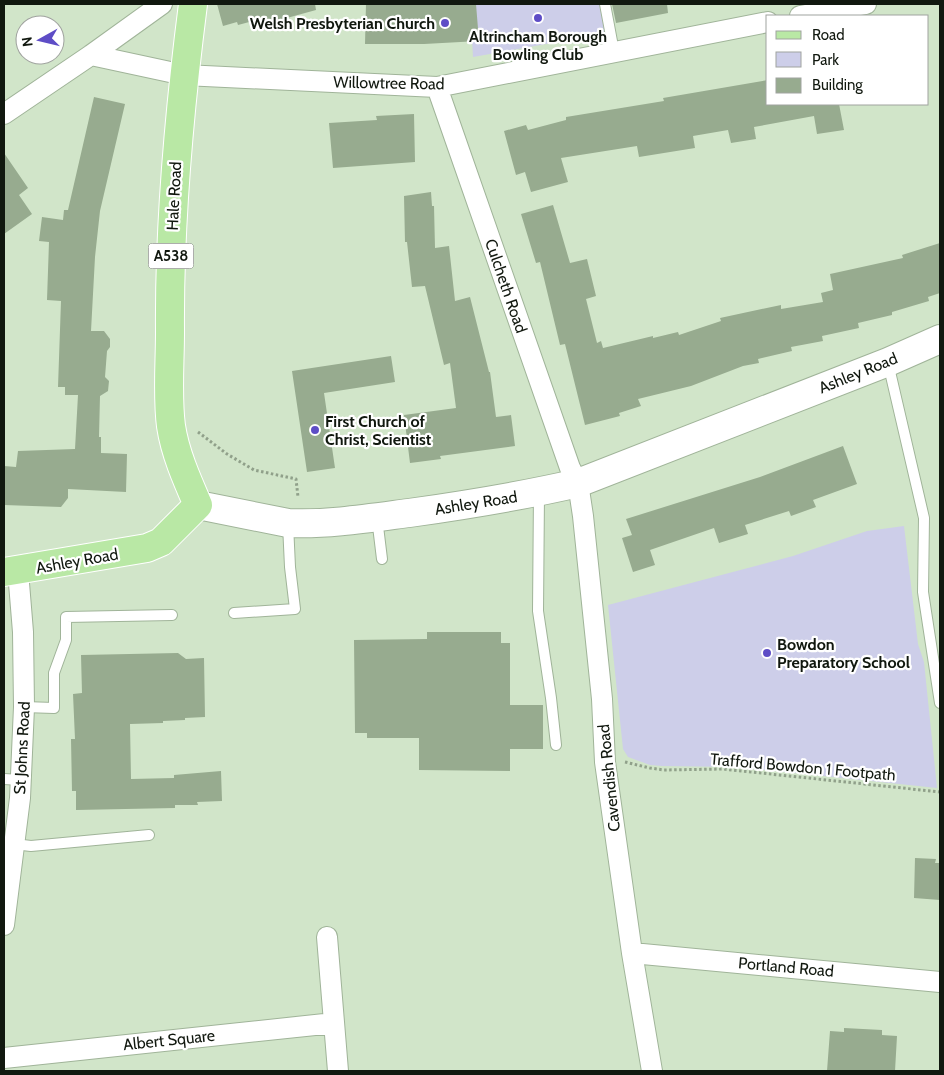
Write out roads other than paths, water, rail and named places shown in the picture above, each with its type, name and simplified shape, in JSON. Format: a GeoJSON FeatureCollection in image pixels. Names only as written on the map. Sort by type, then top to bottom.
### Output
{"type":"FeatureCollection","features":[{"type":"Feature","properties":{"kind":"main road","name":"Hale Road"},"geometry":{"type":"LineString","coordinates":[[193,4],[184,75],[173,194],[170,302],[171,426],[184,471],[198,505]]}},
{"type":"Feature","properties":{"kind":"main road","name":"Ashley Road"},"geometry":{"type":"LineString","coordinates":[[11,571],[147,548],[161,542],[198,505],[295,523],[377,517],[467,505],[578,483],[888,362],[940,339]]}},
{"type":"Feature","properties":{"kind":"street"},"geometry":{"type":"LineString","coordinates":[[4,114],[162,4]]}},
{"type":"Feature","properties":{"kind":"street"},"geometry":{"type":"LineString","coordinates":[[802,15],[820,8],[866,4]]}},
{"type":"Feature","properties":{"kind":"street","name":"Willowtree Road"},"geometry":{"type":"LineString","coordinates":[[91,55],[184,75],[437,87],[766,22]]}},
{"type":"Feature","properties":{"kind":"street","name":"Culcheth Road"},"geometry":{"type":"LineString","coordinates":[[437,87],[570,468],[578,483]]}},
{"type":"Feature","properties":{"kind":"street","name":"Cavendish Road"},"geometry":{"type":"LineString","coordinates":[[578,483],[602,700],[605,762],[632,953],[652,1071]]}},
{"type":"Feature","properties":{"kind":"street","name":"St Johns Road"},"geometry":{"type":"LineString","coordinates":[[4,925],[14,844],[12,780],[24,708],[24,632],[11,571]]}},
{"type":"Feature","properties":{"kind":"street"},"geometry":{"type":"LineString","coordinates":[[328,937],[338,1071]]}},
{"type":"Feature","properties":{"kind":"street","name":"Portland Road"},"geometry":{"type":"LineString","coordinates":[[632,953],[940,982]]}},
{"type":"Feature","properties":{"kind":"street","name":"Albert Square"},"geometry":{"type":"LineString","coordinates":[[4,1058],[334,1023]]}},
{"type":"Feature","properties":{"kind":"lane"},"geometry":{"type":"LineString","coordinates":[[605,4],[614,52]]}},
{"type":"Feature","properties":{"kind":"lane"},"geometry":{"type":"LineString","coordinates":[[888,362],[924,518],[924,592],[940,703]]}},
{"type":"Feature","properties":{"kind":"lane"},"geometry":{"type":"LineString","coordinates":[[539,492],[538,612],[556,745]]}},
{"type":"Feature","properties":{"kind":"lane"},"geometry":{"type":"LineString","coordinates":[[377,517],[382,559]]}},
{"type":"Feature","properties":{"kind":"lane"},"geometry":{"type":"LineString","coordinates":[[234,613],[295,609],[290,568],[295,523]]}},
{"type":"Feature","properties":{"kind":"lane"},"geometry":{"type":"LineString","coordinates":[[24,708],[54,708],[54,673],[66,640],[66,617],[172,614]]}},
{"type":"Feature","properties":{"kind":"lane"},"geometry":{"type":"LineString","coordinates":[[14,844],[31,846],[149,835]]}},
{"type":"Feature","properties":{"kind":"place","name":"Altrincham Borough Bowling Club"},"geometry":{"type":"Point","coordinates":[538,18]}},
{"type":"Feature","properties":{"kind":"place","name":"Welsh Presbyterian Church"},"geometry":{"type":"Point","coordinates":[445,23]}},
{"type":"Feature","properties":{"kind":"place","name":"First Church of Christ, Scientist"},"geometry":{"type":"Point","coordinates":[315,430]}},
{"type":"Feature","properties":{"kind":"place","name":"Bowdon Preparatory School"},"geometry":{"type":"Point","coordinates":[767,653]}}]}
